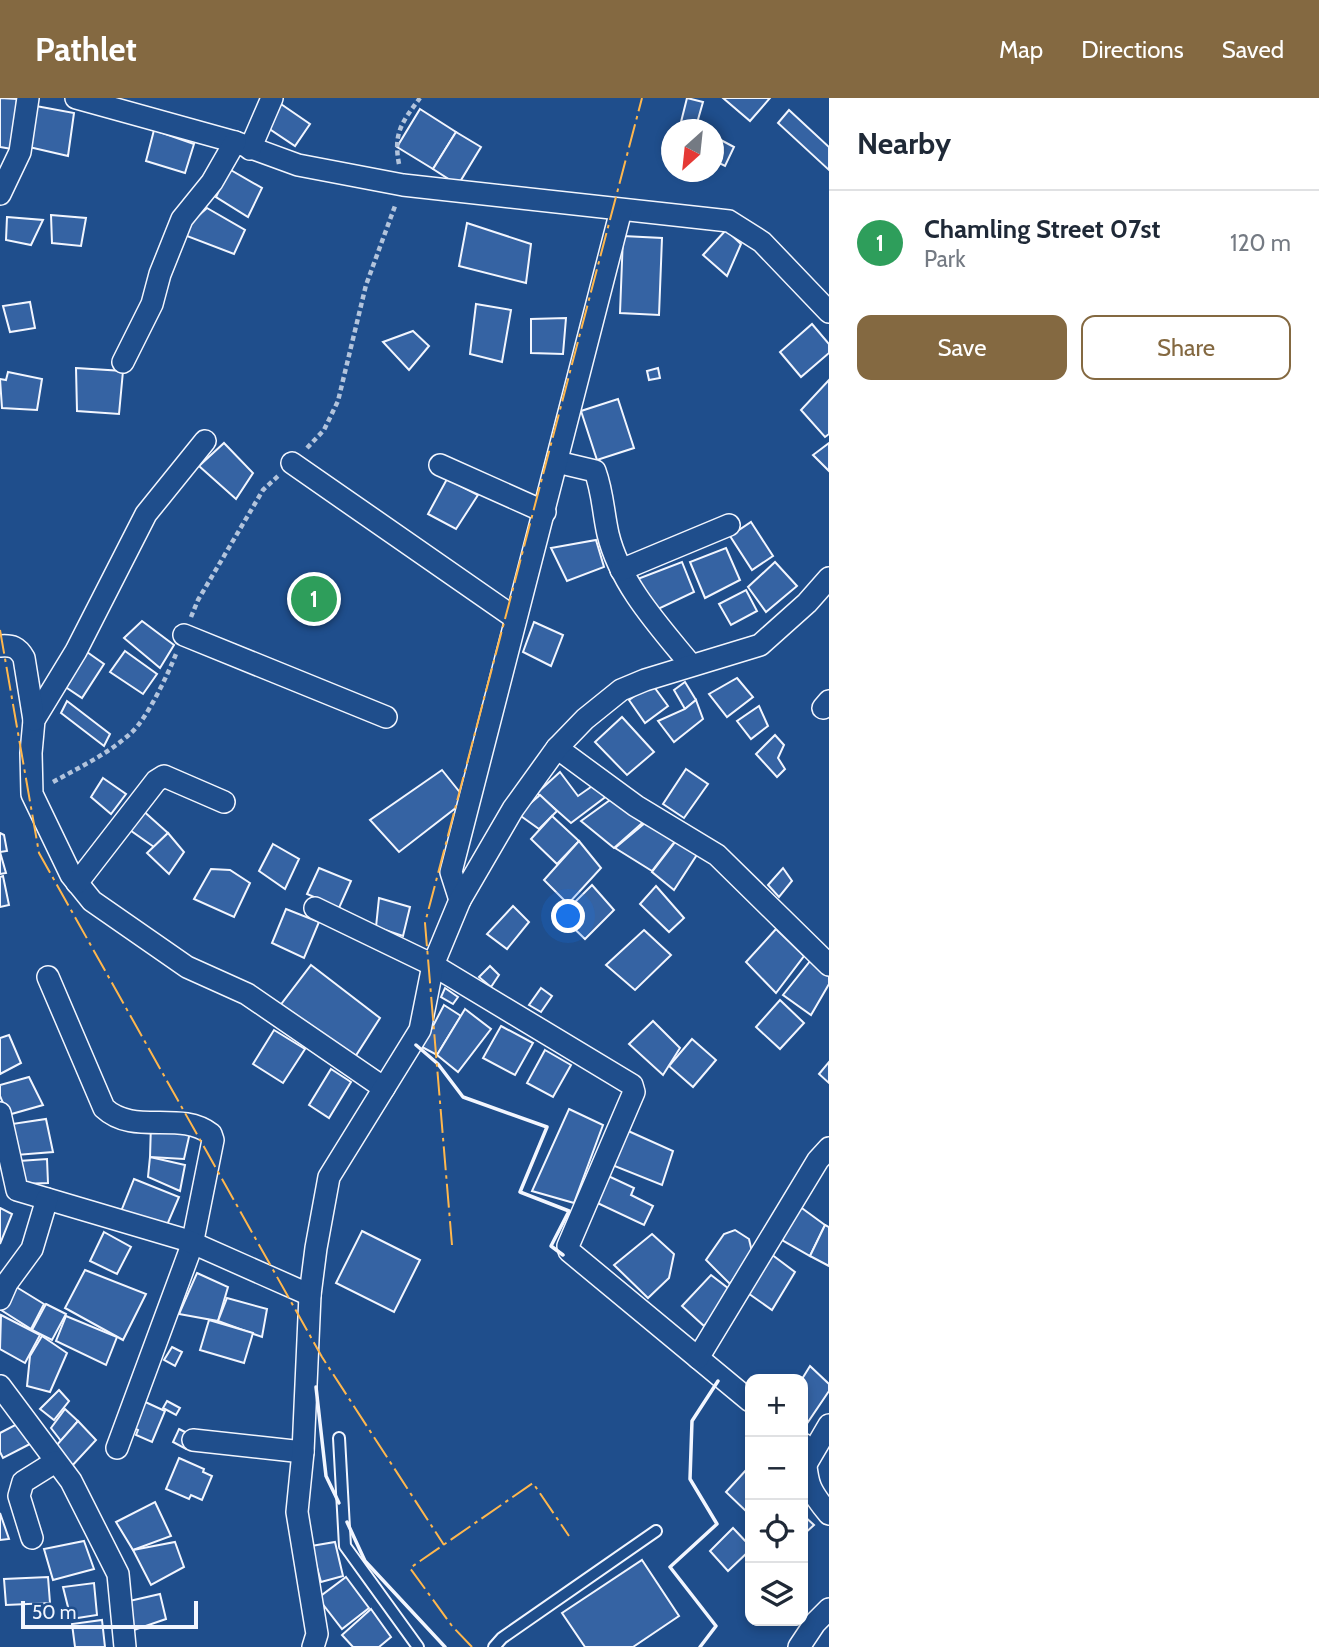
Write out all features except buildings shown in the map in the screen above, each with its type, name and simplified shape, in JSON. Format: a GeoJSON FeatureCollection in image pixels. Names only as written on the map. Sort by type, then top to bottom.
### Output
{"type":"FeatureCollection","features":[{"type":"Feature","properties":{"kind":"street"},"geometry":{"type":"LineString","coordinates":[[0,194],[20,152],[28,98]]}},
{"type":"Feature","properties":{"kind":"street"},"geometry":{"type":"LineString","coordinates":[[76,98],[298,165],[403,186],[729,221],[762,242],[829,312]]}},
{"type":"Feature","properties":{"kind":"street"},"geometry":{"type":"LineString","coordinates":[[123,362],[152,304],[160,274],[182,219],[242,146],[272,98]]}},
{"type":"Feature","properties":{"kind":"street"},"geometry":{"type":"LineString","coordinates":[[460,900],[451,872],[621,210]]}},
{"type":"Feature","properties":{"kind":"street"},"geometry":{"type":"LineString","coordinates":[[34,720],[76,651],[146,514],[205,441]]}},
{"type":"Feature","properties":{"kind":"street"},"geometry":{"type":"LineString","coordinates":[[557,462],[595,471],[603,493],[608,534],[621,570],[657,624],[691,665]]}},
{"type":"Feature","properties":{"kind":"street"},"geometry":{"type":"LineString","coordinates":[[292,463],[515,618]]}},
{"type":"Feature","properties":{"kind":"street"},"geometry":{"type":"LineString","coordinates":[[440,465],[545,512]]}},
{"type":"Feature","properties":{"kind":"street"},"geometry":{"type":"LineString","coordinates":[[621,570],[730,526]]}},
{"type":"Feature","properties":{"kind":"street"},"geometry":{"type":"LineString","coordinates":[[313,1647],[317,1634],[298,1512],[310,1295],[329,1177],[420,1030],[433,965],[460,900],[513,809],[557,748],[585,719],[621,690],[691,665],[709,662],[760,645],[807,603],[829,578]]}},
{"type":"Feature","properties":{"kind":"street"},"geometry":{"type":"LineString","coordinates":[[184,635],[386,717]]}},
{"type":"Feature","properties":{"kind":"street"},"geometry":{"type":"LineString","coordinates":[[0,646],[11,645],[19,649],[24,658],[34,720],[31,753],[32,794],[77,883],[92,901],[187,967],[247,993],[384,1088]]}},
{"type":"Feature","properties":{"kind":"street"},"geometry":{"type":"LineString","coordinates":[[557,748],[636,806],[717,855],[829,965]]}},
{"type":"Feature","properties":{"kind":"street"},"geometry":{"type":"LineString","coordinates":[[77,883],[156,781],[164,776],[224,802]]}},
{"type":"Feature","properties":{"kind":"street"},"geometry":{"type":"LineString","coordinates":[[315,908],[433,965],[632,1085],[634,1092],[568,1246],[569,1251],[745,1397]]}},
{"type":"Feature","properties":{"kind":"street"},"geometry":{"type":"LineString","coordinates":[[48,977],[104,1108],[111,1115],[124,1121],[194,1124],[211,1134],[213,1140],[192,1245],[117,1448]]}},
{"type":"Feature","properties":{"kind":"street"},"geometry":{"type":"LineString","coordinates":[[0,1113],[9,1188],[186,1240],[192,1245],[310,1295]]}},
{"type":"Feature","properties":{"kind":"street"},"geometry":{"type":"LineString","coordinates":[[698,1357],[818,1160],[829,1149]]}},
{"type":"Feature","properties":{"kind":"street"},"geometry":{"type":"LineString","coordinates":[[2,1287],[32,1249],[47,1199]]}},
{"type":"Feature","properties":{"kind":"street"},"geometry":{"type":"LineString","coordinates":[[0,1386],[71,1481],[118,1573],[125,1647]]}},
{"type":"Feature","properties":{"kind":"street"},"geometry":{"type":"LineString","coordinates":[[808,1462],[829,1425]]}},
{"type":"Feature","properties":{"kind":"street"},"geometry":{"type":"LineString","coordinates":[[193,1440],[303,1451]]}},
{"type":"Feature","properties":{"kind":"street"},"geometry":{"type":"LineString","coordinates":[[32,1538],[19,1496],[23,1482],[55,1462]]}},
{"type":"Feature","properties":{"kind":"street"},"geometry":{"type":"LineString","coordinates":[[808,1485],[829,1514]]}},
{"type":"Feature","properties":{"kind":"street"},"geometry":{"type":"LineString","coordinates":[[799,1647],[815,1622],[829,1609]]}},
{"type":"Feature","properties":{"kind":"lane"},"geometry":{"type":"LineString","coordinates":[[339,1438],[345,1546],[418,1647]]}},
{"type":"Feature","properties":{"kind":"lane"},"geometry":{"type":"LineString","coordinates":[[494,1647],[502,1638],[656,1531]]}},
{"type":"Feature","properties":{"kind":"path"},"geometry":{"type":"LineString","coordinates":[[32,794],[99,757],[133,732],[166,680],[198,600],[263,490],[324,430],[338,401],[366,285],[403,186],[396,146],[397,133],[420,98]]}},
{"type":"Feature","properties":{"kind":"wall"},"geometry":{"type":"LineString","coordinates":[[416,1045],[438,1064],[463,1097],[547,1127],[520,1192],[569,1211],[551,1246],[563,1255]]}},
{"type":"Feature","properties":{"kind":"wall"},"geometry":{"type":"LineString","coordinates":[[700,1647],[716,1626],[670,1567],[717,1524],[690,1479],[692,1421],[718,1381]]}},
{"type":"Feature","properties":{"kind":"wall"},"geometry":{"type":"LineString","coordinates":[[316,1387],[326,1476],[339,1503]]}},
{"type":"Feature","properties":{"kind":"wall"},"geometry":{"type":"LineString","coordinates":[[347,1522],[365,1561],[445,1647]]}},
{"type":"Feature","properties":{"kind":"power"},"geometry":{"type":"LineString","coordinates":[[452,1245],[425,923],[642,98]]}},
{"type":"Feature","properties":{"kind":"power"},"geometry":{"type":"LineString","coordinates":[[0,630],[39,853],[322,1357],[444,1545]]}},
{"type":"Feature","properties":{"kind":"power"},"geometry":{"type":"LineString","coordinates":[[472,1647],[452,1626],[410,1568],[533,1483],[569,1536]]}},
{"type":"Feature","properties":{"kind":"place","name":"Chamling Street 07st"},"geometry":{"type":"Point","coordinates":[314,599]}}]}
